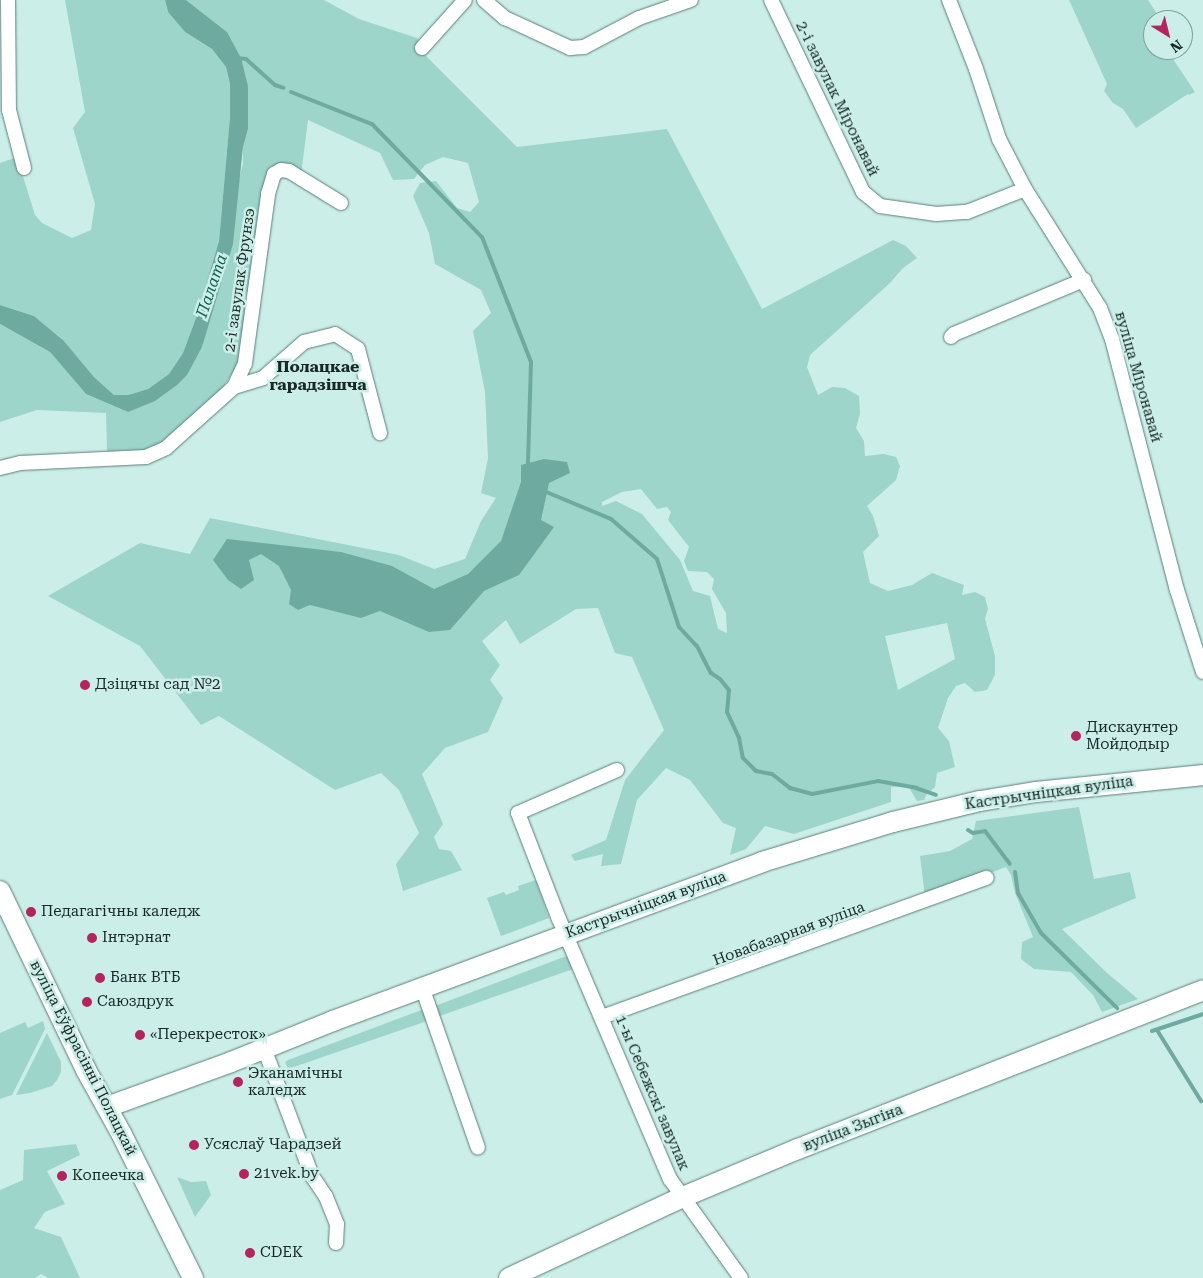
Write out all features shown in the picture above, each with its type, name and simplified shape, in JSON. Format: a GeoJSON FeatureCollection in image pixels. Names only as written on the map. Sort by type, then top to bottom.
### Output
{"type":"FeatureCollection","features":[{"type":"Feature","properties":{"kind":"main road","name":"Кастрычніцкая вуліца"},"geometry":{"type":"LineString","coordinates":[[107,1107],[230,1062],[422,987],[762,862],[893,822],[980,801],[1028,793],[1203,774]]}},
{"type":"Feature","properties":{"kind":"main road","name":"вуліца Еўфрасінні Полацкай"},"geometry":{"type":"LineString","coordinates":[[0,891],[60,1018],[193,1278]]}},
{"type":"Feature","properties":{"kind":"main road","name":"вуліца Зыгіна"},"geometry":{"type":"LineString","coordinates":[[509,1278],[683,1197],[798,1149],[1203,990]]}},
{"type":"Feature","properties":{"kind":"street"},"geometry":{"type":"LineString","coordinates":[[422,48],[465,0]]}},
{"type":"Feature","properties":{"kind":"street"},"geometry":{"type":"LineString","coordinates":[[484,0],[505,18],[570,48],[584,47],[639,18],[691,0]]}},
{"type":"Feature","properties":{"kind":"street","name":"2-і завулак Міронавай"},"geometry":{"type":"LineString","coordinates":[[771,0],[863,192],[880,206],[936,214],[967,212],[1025,189]]}},
{"type":"Feature","properties":{"kind":"street","name":"вуліца Міронавай"},"geometry":{"type":"LineString","coordinates":[[949,0],[999,139],[1025,189],[1100,308],[1112,339],[1177,590],[1203,672]]}},
{"type":"Feature","properties":{"kind":"street"},"geometry":{"type":"LineString","coordinates":[[6,9],[4,61],[9,110],[24,168]]}},
{"type":"Feature","properties":{"kind":"street","name":"2-і завулак Фрунзэ"},"geometry":{"type":"LineString","coordinates":[[0,468],[20,463],[104,457],[146,457],[166,448],[234,387],[245,363],[268,194],[274,174],[281,170],[289,171],[341,203]]}},
{"type":"Feature","properties":{"kind":"street"},"geometry":{"type":"LineString","coordinates":[[951,337],[954,334],[1084,280]]}},
{"type":"Feature","properties":{"kind":"street"},"geometry":{"type":"LineString","coordinates":[[234,387],[263,378],[304,342],[335,334],[358,349],[380,434]]}},
{"type":"Feature","properties":{"kind":"street","name":"1-ы Себежскі завулак"},"geometry":{"type":"LineString","coordinates":[[617,770],[518,813],[670,1179],[741,1278]]}},
{"type":"Feature","properties":{"kind":"street","name":"Новабазарная вуліца"},"geometry":{"type":"LineString","coordinates":[[602,1017],[703,983],[987,878]]}},
{"type":"Feature","properties":{"kind":"street"},"geometry":{"type":"LineString","coordinates":[[422,987],[478,1148]]}},
{"type":"Feature","properties":{"kind":"street"},"geometry":{"type":"LineString","coordinates":[[264,1048],[312,1176],[326,1197],[337,1224],[336,1243]]}},
{"type":"Feature","properties":{"kind":"shaded area"},"geometry":{"type":"Polygon","coordinates":[[[65,0],[165,0],[168,12],[185,32],[212,49],[226,67],[230,84],[230,117],[219,241],[196,318],[183,353],[169,374],[148,389],[128,395],[114,395],[94,377],[61,338],[34,316],[0,305],[0,163],[17,157],[35,215],[42,223],[72,238],[91,230],[95,204],[73,128],[85,112],[65,0]]]}},
{"type":"Feature","properties":{"kind":"shaded area"},"geometry":{"type":"Polygon","coordinates":[[[186,0],[324,0],[359,19],[417,38],[426,56],[517,147],[667,129],[762,309],[893,240],[906,246],[917,258],[903,268],[890,283],[810,355],[807,367],[818,395],[832,387],[845,388],[859,396],[860,414],[856,428],[864,441],[865,456],[884,454],[896,457],[900,466],[896,480],[867,506],[873,516],[879,536],[863,552],[870,583],[888,591],[912,585],[932,573],[964,585],[962,595],[975,592],[985,597],[988,609],[985,619],[995,656],[995,675],[987,690],[975,692],[965,683],[956,686],[948,698],[938,728],[949,741],[955,767],[937,773],[935,787],[927,794],[924,800],[917,801],[908,786],[891,787],[891,802],[794,834],[765,826],[746,849],[730,855],[736,828],[723,823],[690,780],[666,768],[637,800],[621,864],[601,866],[603,854],[575,861],[571,855],[606,840],[625,780],[664,730],[632,657],[615,653],[598,608],[576,609],[520,644],[506,620],[482,641],[500,665],[490,680],[503,698],[488,732],[445,748],[422,774],[443,824],[434,837],[439,849],[451,851],[462,870],[403,891],[396,864],[419,833],[399,790],[381,773],[335,790],[219,716],[201,725],[140,646],[48,596],[140,543],[190,554],[210,518],[399,555],[434,569],[465,559],[481,521],[496,498],[481,493],[488,458],[485,392],[473,331],[491,313],[481,290],[435,264],[429,233],[413,196],[420,183],[436,181],[457,208],[470,212],[479,202],[468,163],[443,157],[425,165],[414,179],[393,180],[380,153],[308,120],[301,175],[294,170],[272,166],[269,168],[271,175],[250,288],[243,296],[242,304],[248,312],[240,361],[219,393],[163,443],[143,450],[107,451],[106,413],[37,410],[0,422],[0,324],[50,352],[86,394],[128,412],[202,347],[243,163],[243,147],[248,129],[227,32],[186,0]],[[641,489],[622,492],[602,502],[602,506],[616,501],[642,514],[680,560],[693,591],[710,596],[718,629],[727,633],[726,613],[712,589],[714,579],[707,572],[688,571],[684,561],[689,547],[668,520],[671,512],[667,507],[657,509],[641,489]],[[947,623],[885,636],[898,690],[955,659],[947,623]]]}},
{"type":"Feature","properties":{"kind":"shaded area"},"geometry":{"type":"Polygon","coordinates":[[[1069,0],[1148,0],[1154,10],[1143,10],[1143,60],[1174,60],[1195,92],[1188,94],[1136,128],[1123,109],[1113,103],[1104,91],[1107,84],[1069,0]]]}},
{"type":"Feature","properties":{"kind":"shaded area"},"geometry":{"type":"Polygon","coordinates":[[[1079,807],[1094,879],[1130,872],[1136,898],[1062,929],[1106,972],[1138,999],[1102,1012],[1093,995],[1071,972],[1034,969],[1021,959],[1022,942],[1033,937],[1015,893],[1011,875],[1006,867],[925,897],[920,856],[950,851],[972,839],[976,821],[1079,807]]]}},
{"type":"Feature","properties":{"kind":"shaded area"},"geometry":{"type":"Polygon","coordinates":[[[536,880],[549,918],[501,936],[487,898],[504,892],[506,895],[519,890],[518,886],[536,880]]]}},
{"type":"Feature","properties":{"kind":"shaded area"},"geometry":{"type":"Polygon","coordinates":[[[569,955],[576,968],[437,1017],[435,1006],[569,955]]]}},
{"type":"Feature","properties":{"kind":"shaded area"},"geometry":{"type":"Polygon","coordinates":[[[424,1009],[430,1020],[288,1069],[285,1062],[288,1060],[424,1009]]]}},
{"type":"Feature","properties":{"kind":"shaded area"},"geometry":{"type":"Polygon","coordinates":[[[43,1021],[45,1029],[12,1095],[0,1099],[0,1033],[25,1022],[28,1028],[43,1021]]]}},
{"type":"Feature","properties":{"kind":"shaded area"},"geometry":{"type":"Polygon","coordinates":[[[47,1033],[61,1062],[61,1072],[57,1080],[52,1086],[16,1095],[47,1033]]]}},
{"type":"Feature","properties":{"kind":"shaded area"},"geometry":{"type":"Polygon","coordinates":[[[76,1144],[80,1155],[47,1171],[65,1204],[45,1212],[34,1228],[61,1237],[80,1278],[48,1278],[41,1274],[35,1278],[0,1278],[0,1190],[23,1180],[24,1150],[76,1144]]]}},
{"type":"Feature","properties":{"kind":"shaded area"},"geometry":{"type":"Polygon","coordinates":[[[177,1177],[191,1182],[206,1181],[211,1195],[195,1217],[177,1177]]]}},
{"type":"Feature","properties":{"kind":"water","name":"Палата"},"geometry":{"type":"Polygon","coordinates":[[[165,0],[186,0],[227,32],[241,58],[248,86],[248,129],[243,147],[233,244],[202,347],[187,375],[177,385],[155,401],[128,412],[86,394],[50,352],[0,324],[0,305],[34,316],[63,340],[94,377],[114,395],[128,395],[148,389],[169,374],[183,353],[196,318],[219,241],[230,117],[230,84],[226,67],[212,49],[185,32],[168,12],[165,0]]]}},
{"type":"Feature","properties":{"kind":"water"},"geometry":{"type":"Polygon","coordinates":[[[544,459],[567,462],[570,473],[549,483],[541,520],[554,527],[519,575],[484,591],[450,630],[429,632],[380,611],[361,618],[310,605],[298,610],[289,604],[291,590],[279,566],[261,554],[249,560],[254,580],[241,589],[228,580],[213,560],[227,539],[341,552],[392,566],[434,589],[468,574],[501,541],[521,482],[521,465],[544,459]]]}},
{"type":"Feature","properties":{"kind":"waterway"},"geometry":{"type":"LineString","coordinates":[[237,58],[246,59],[275,85],[284,88]]}},
{"type":"Feature","properties":{"kind":"waterway"},"geometry":{"type":"LineString","coordinates":[[291,92],[372,124],[482,237],[531,362],[528,466]]}},
{"type":"Feature","properties":{"kind":"waterway"},"geometry":{"type":"LineString","coordinates":[[544,491],[611,519],[657,559],[679,627],[697,646],[711,673],[720,679],[729,690],[727,712],[739,738],[743,758],[756,771],[772,774],[790,788],[812,794],[878,781],[916,788],[936,795]]}},
{"type":"Feature","properties":{"kind":"waterway"},"geometry":{"type":"LineString","coordinates":[[968,830],[973,833],[985,831],[1010,864]]}},
{"type":"Feature","properties":{"kind":"waterway"},"geometry":{"type":"LineString","coordinates":[[1015,872],[1018,893],[1041,933],[1117,1008]]}},
{"type":"Feature","properties":{"kind":"waterway"},"geometry":{"type":"LineString","coordinates":[[1152,1031],[1203,1014]]}},
{"type":"Feature","properties":{"kind":"waterway"},"geometry":{"type":"LineString","coordinates":[[1157,1030],[1201,1101]]}},
{"type":"Feature","properties":{"kind":"place","name":"Дзіцячы сад №2"},"geometry":{"type":"Point","coordinates":[85,685]}},
{"type":"Feature","properties":{"kind":"place","name":"Дискаунтер Мойдодыр"},"geometry":{"type":"Point","coordinates":[1076,736]}},
{"type":"Feature","properties":{"kind":"place","name":"Педагагічны каледж"},"geometry":{"type":"Point","coordinates":[31,912]}},
{"type":"Feature","properties":{"kind":"place","name":"Інтэрнат"},"geometry":{"type":"Point","coordinates":[92,938]}},
{"type":"Feature","properties":{"kind":"place","name":"Банк ВТБ"},"geometry":{"type":"Point","coordinates":[100,978]}},
{"type":"Feature","properties":{"kind":"place","name":"Саюздрук"},"geometry":{"type":"Point","coordinates":[87,1002]}},
{"type":"Feature","properties":{"kind":"place","name":"«Перекресток»"},"geometry":{"type":"Point","coordinates":[140,1035]}},
{"type":"Feature","properties":{"kind":"place","name":"Эканамічны каледж"},"geometry":{"type":"Point","coordinates":[238,1082]}},
{"type":"Feature","properties":{"kind":"place","name":"Усяслаў Чарадзей"},"geometry":{"type":"Point","coordinates":[194,1145]}},
{"type":"Feature","properties":{"kind":"place","name":"21vek.by"},"geometry":{"type":"Point","coordinates":[244,1174]}},
{"type":"Feature","properties":{"kind":"place","name":"Копеечка"},"geometry":{"type":"Point","coordinates":[62,1176]}},
{"type":"Feature","properties":{"kind":"place","name":"CDEK"},"geometry":{"type":"Point","coordinates":[250,1253]}},
{"type":"Feature","properties":{"kind":"district","name":"Полацкае гарадзішча"},"geometry":{"type":"Point","coordinates":[318,376]}}]}
